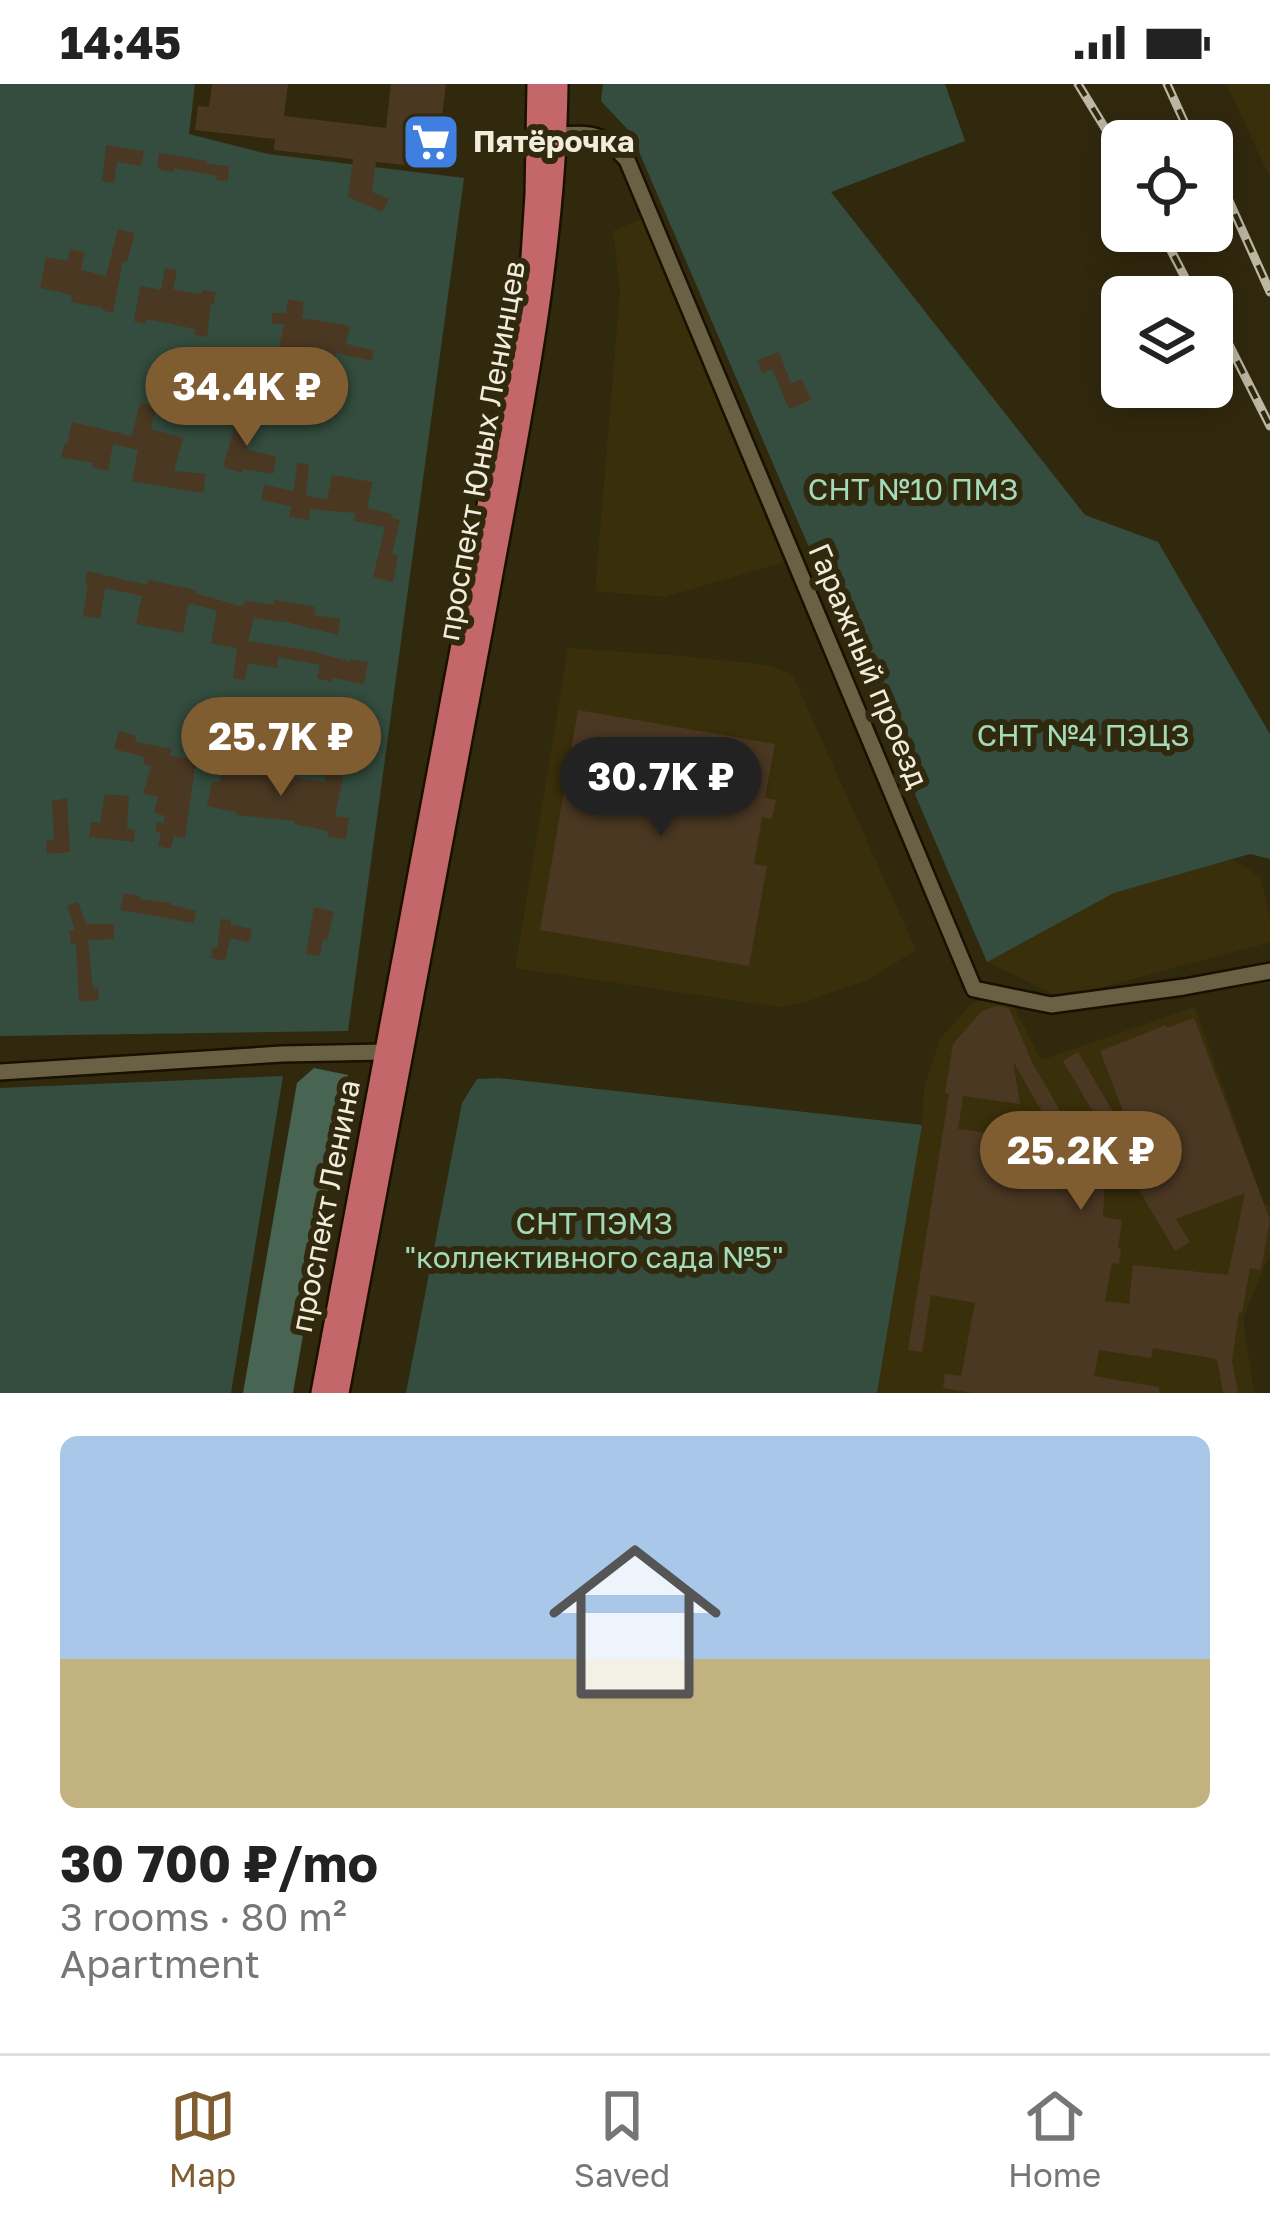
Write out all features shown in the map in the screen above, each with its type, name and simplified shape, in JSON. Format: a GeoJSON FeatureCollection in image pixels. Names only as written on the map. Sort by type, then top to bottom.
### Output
{"type":"FeatureCollection","features":[{"type":"Feature","properties":{"kind":"main road","name":"проспект Юных Ленинцев"},"geometry":{"type":"LineString","coordinates":[[393,1040],[532,256],[538,84]]}},
{"type":"Feature","properties":{"kind":"main road","name":"проспект Юных Ленинцев"},"geometry":{"type":"LineString","coordinates":[[393,1040],[543,288],[557,84]]}},
{"type":"Feature","properties":{"kind":"main road","name":"проспект Ленина"},"geometry":{"type":"LineString","coordinates":[[322,1393],[393,1040]]}},
{"type":"Feature","properties":{"kind":"main road","name":"проспект Ленина"},"geometry":{"type":"LineString","coordinates":[[338,1393],[393,1040]]}},
{"type":"Feature","properties":{"kind":"street","name":"Гаражный проезд"},"geometry":{"type":"LineString","coordinates":[[557,135],[588,134],[610,140],[627,160],[974,989],[1051,1005],[1270,971]]}},
{"type":"Feature","properties":{"kind":"street"},"geometry":{"type":"LineString","coordinates":[[0,1072],[282,1054],[393,1040]]}},
{"type":"Feature","properties":{"kind":"shaded area"},"geometry":{"type":"Polygon","coordinates":[[[1226,84],[1270,84],[1270,177],[1226,84]]]}},
{"type":"Feature","properties":{"kind":"shaded area"},"geometry":{"type":"Polygon","coordinates":[[[641,219],[784,562],[665,597],[595,591],[620,291],[613,231],[641,219]]]}},
{"type":"Feature","properties":{"kind":"shaded area"},"geometry":{"type":"Polygon","coordinates":[[[568,648],[767,665],[792,674],[916,950],[868,980],[780,1007],[515,968],[568,648]]]}},
{"type":"Feature","properties":{"kind":"shaded area"},"geometry":{"type":"Polygon","coordinates":[[[1233,859],[1261,878],[1270,942],[1062,998],[987,962],[1114,893],[1233,859]]]}},
{"type":"Feature","properties":{"kind":"shaded area"},"geometry":{"type":"Polygon","coordinates":[[[1001,998],[1013,1005],[1041,1060],[1195,1007],[1264,1204],[1270,1206],[1270,1254],[1243,1318],[1254,1393],[877,1393],[924,1089],[940,1039],[973,1002],[1001,998]]]}},
{"type":"Feature","properties":{"kind":"green space"},"geometry":{"type":"Polygon","coordinates":[[[0,84],[195,84],[189,134],[268,154],[464,178],[348,1031],[0,1036],[0,84]]]}},
{"type":"Feature","properties":{"kind":"green space"},"geometry":{"type":"Polygon","coordinates":[[[603,84],[945,84],[965,141],[831,192],[1085,515],[1158,542],[1270,734],[1270,859],[1250,854],[1114,893],[987,962],[631,133],[601,101],[603,84]]]}},
{"type":"Feature","properties":{"kind":"green space"},"geometry":{"type":"Polygon","coordinates":[[[314,1068],[348,1075],[293,1393],[243,1393],[297,1083],[314,1068]]]}},
{"type":"Feature","properties":{"kind":"green space"},"geometry":{"type":"Polygon","coordinates":[[[283,1076],[231,1393],[0,1393],[0,1088],[283,1076]]]}},
{"type":"Feature","properties":{"kind":"green space","name":"СНТ ПЭМЗ \"коллективного сада №5\""},"geometry":{"type":"Polygon","coordinates":[[[477,1079],[922,1125],[877,1393],[406,1393],[462,1103],[477,1079]]]}},
{"type":"Feature","properties":{"kind":"building"},"geometry":{"type":"Polygon","coordinates":[[[212,84],[288,84],[284,116],[386,128],[391,84],[446,84],[436,168],[376,162],[372,192],[389,199],[382,212],[348,197],[353,159],[274,150],[275,139],[195,130],[198,106],[209,107],[212,84]]]}},
{"type":"Feature","properties":{"kind":"building"},"geometry":{"type":"Polygon","coordinates":[[[106,145],[144,151],[141,166],[117,162],[114,183],[102,181],[106,145]]]}},
{"type":"Feature","properties":{"kind":"building"},"geometry":{"type":"Polygon","coordinates":[[[159,153],[229,166],[228,181],[157,168],[159,153]]]}},
{"type":"Feature","properties":{"kind":"building"},"geometry":{"type":"Polygon","coordinates":[[[118,229],[135,233],[127,262],[123,261],[113,313],[71,302],[72,295],[40,288],[46,257],[68,261],[70,249],[85,252],[81,270],[106,276],[118,229]]]}},
{"type":"Feature","properties":{"kind":"building"},"geometry":{"type":"Polygon","coordinates":[[[165,268],[177,270],[173,289],[216,292],[207,337],[194,335],[195,329],[134,321],[140,286],[161,290],[165,268]]]}},
{"type":"Feature","properties":{"kind":"building"},"geometry":{"type":"Polygon","coordinates":[[[288,299],[304,302],[302,318],[350,326],[346,344],[374,350],[372,361],[336,353],[334,366],[310,362],[311,355],[279,347],[284,324],[272,324],[272,313],[286,313],[288,299]]]}},
{"type":"Feature","properties":{"kind":"building"},"geometry":{"type":"Polygon","coordinates":[[[779,352],[791,383],[802,379],[811,400],[789,409],[772,369],[762,373],[757,360],[779,352]]]}},
{"type":"Feature","properties":{"kind":"building"},"geometry":{"type":"Polygon","coordinates":[[[140,403],[156,407],[151,429],[183,438],[174,471],[206,474],[203,493],[132,481],[138,450],[113,444],[108,471],[61,457],[72,422],[132,436],[140,403]]]}},
{"type":"Feature","properties":{"kind":"building"},"geometry":{"type":"Polygon","coordinates":[[[239,411],[257,416],[247,450],[276,456],[273,474],[223,467],[239,411]]]}},
{"type":"Feature","properties":{"kind":"building"},"geometry":{"type":"Polygon","coordinates":[[[297,463],[309,464],[306,496],[327,499],[332,475],[373,482],[367,508],[400,520],[392,554],[398,556],[393,582],[373,577],[385,527],[354,521],[356,513],[310,509],[309,520],[289,517],[291,506],[261,500],[264,485],[294,491],[297,463]]]}},
{"type":"Feature","properties":{"kind":"building"},"geometry":{"type":"Polygon","coordinates":[[[87,571],[196,590],[239,606],[245,601],[274,605],[274,600],[315,607],[314,615],[340,619],[338,635],[254,618],[248,641],[368,662],[364,684],[317,678],[320,665],[278,657],[277,668],[248,663],[245,680],[233,678],[237,648],[211,643],[217,611],[188,605],[183,633],[136,624],[142,596],[105,588],[100,619],[83,616],[87,571]]]}},
{"type":"Feature","properties":{"kind":"building"},"geometry":{"type":"Polygon","coordinates":[[[578,710],[775,744],[765,798],[776,800],[772,819],[762,817],[754,864],[767,866],[749,966],[540,930],[578,710]]]}},
{"type":"Feature","properties":{"kind":"building"},"geometry":{"type":"Polygon","coordinates":[[[311,712],[338,718],[336,729],[323,727],[317,755],[302,752],[311,712]]]}},
{"type":"Feature","properties":{"kind":"building"},"geometry":{"type":"Polygon","coordinates":[[[119,731],[136,736],[135,742],[172,749],[170,756],[196,760],[185,838],[174,836],[171,849],[158,846],[157,822],[163,823],[165,816],[154,813],[158,797],[143,794],[151,766],[143,764],[145,757],[114,749],[119,731]]]}},
{"type":"Feature","properties":{"kind":"building"},"geometry":{"type":"Polygon","coordinates":[[[224,767],[325,782],[326,774],[343,777],[335,816],[349,818],[346,839],[328,837],[328,831],[295,821],[236,815],[207,806],[212,782],[219,783],[224,767]]]}},
{"type":"Feature","properties":{"kind":"building"},"geometry":{"type":"Polygon","coordinates":[[[105,794],[129,796],[127,828],[135,830],[134,842],[89,837],[91,822],[100,823],[105,794]]]}},
{"type":"Feature","properties":{"kind":"building"},"geometry":{"type":"Polygon","coordinates":[[[67,798],[70,852],[47,854],[46,841],[54,840],[52,801],[67,798]]]}},
{"type":"Feature","properties":{"kind":"building"},"geometry":{"type":"Polygon","coordinates":[[[124,893],[196,911],[194,923],[120,910],[124,893]]]}},
{"type":"Feature","properties":{"kind":"building"},"geometry":{"type":"Polygon","coordinates":[[[78,902],[86,924],[114,924],[114,939],[88,940],[93,989],[98,988],[99,1000],[79,1002],[76,943],[71,944],[69,931],[75,930],[67,906],[78,902]]]}},
{"type":"Feature","properties":{"kind":"building"},"geometry":{"type":"Polygon","coordinates":[[[314,907],[334,912],[320,956],[306,954],[314,907]]]}},
{"type":"Feature","properties":{"kind":"building"},"geometry":{"type":"Polygon","coordinates":[[[221,919],[252,929],[249,942],[230,938],[225,961],[211,958],[221,919]]]}},
{"type":"Feature","properties":{"kind":"building"},"geometry":{"type":"Polygon","coordinates":[[[996,1006],[1009,1008],[1032,1062],[1082,1149],[1050,1168],[1105,1171],[1103,1217],[1122,1220],[1119,1264],[1112,1263],[1105,1301],[1129,1304],[1133,1265],[1228,1275],[1245,1193],[1176,1219],[1190,1242],[1175,1251],[1063,1061],[1078,1052],[1116,1117],[1124,1114],[1100,1051],[1194,1018],[1270,1220],[1261,1270],[1250,1268],[1239,1312],[1232,1361],[1238,1393],[1223,1393],[1217,1359],[1153,1348],[1151,1358],[1099,1350],[1094,1376],[1159,1387],[1159,1393],[973,1393],[943,1388],[945,1374],[961,1376],[975,1303],[931,1295],[922,1352],[908,1350],[953,1044],[981,1012],[996,1006]],[[1013,1061],[1020,1104],[963,1096],[958,1129],[1004,1135],[1003,1141],[1053,1131],[1013,1061]]]}},
{"type":"Feature","properties":{"kind":"railway"},"geometry":{"type":"LineString","coordinates":[[1078,84],[1101,122]]}},
{"type":"Feature","properties":{"kind":"railway"},"geometry":{"type":"LineString","coordinates":[[1167,84],[1183,120]]}},
{"type":"Feature","properties":{"kind":"railway"},"geometry":{"type":"LineString","coordinates":[[1233,210],[1270,292]]}},
{"type":"Feature","properties":{"kind":"railway"},"geometry":{"type":"LineString","coordinates":[[1172,252],[1184,276]]}},
{"type":"Feature","properties":{"kind":"railway"},"geometry":{"type":"LineString","coordinates":[[1233,353],[1270,426]]}},
{"type":"Feature","properties":{"kind":"place","name":"Пятёрочка"},"geometry":{"type":"Point","coordinates":[431,142]}},
{"type":"Feature","properties":{"kind":"park label","name":"СНТ №10 ПМЗ"},"geometry":{"type":"Point","coordinates":[913,490]}},
{"type":"Feature","properties":{"kind":"park label","name":"СНТ №4 ПЭЦЗ"},"geometry":{"type":"Point","coordinates":[1083,736]}}]}
